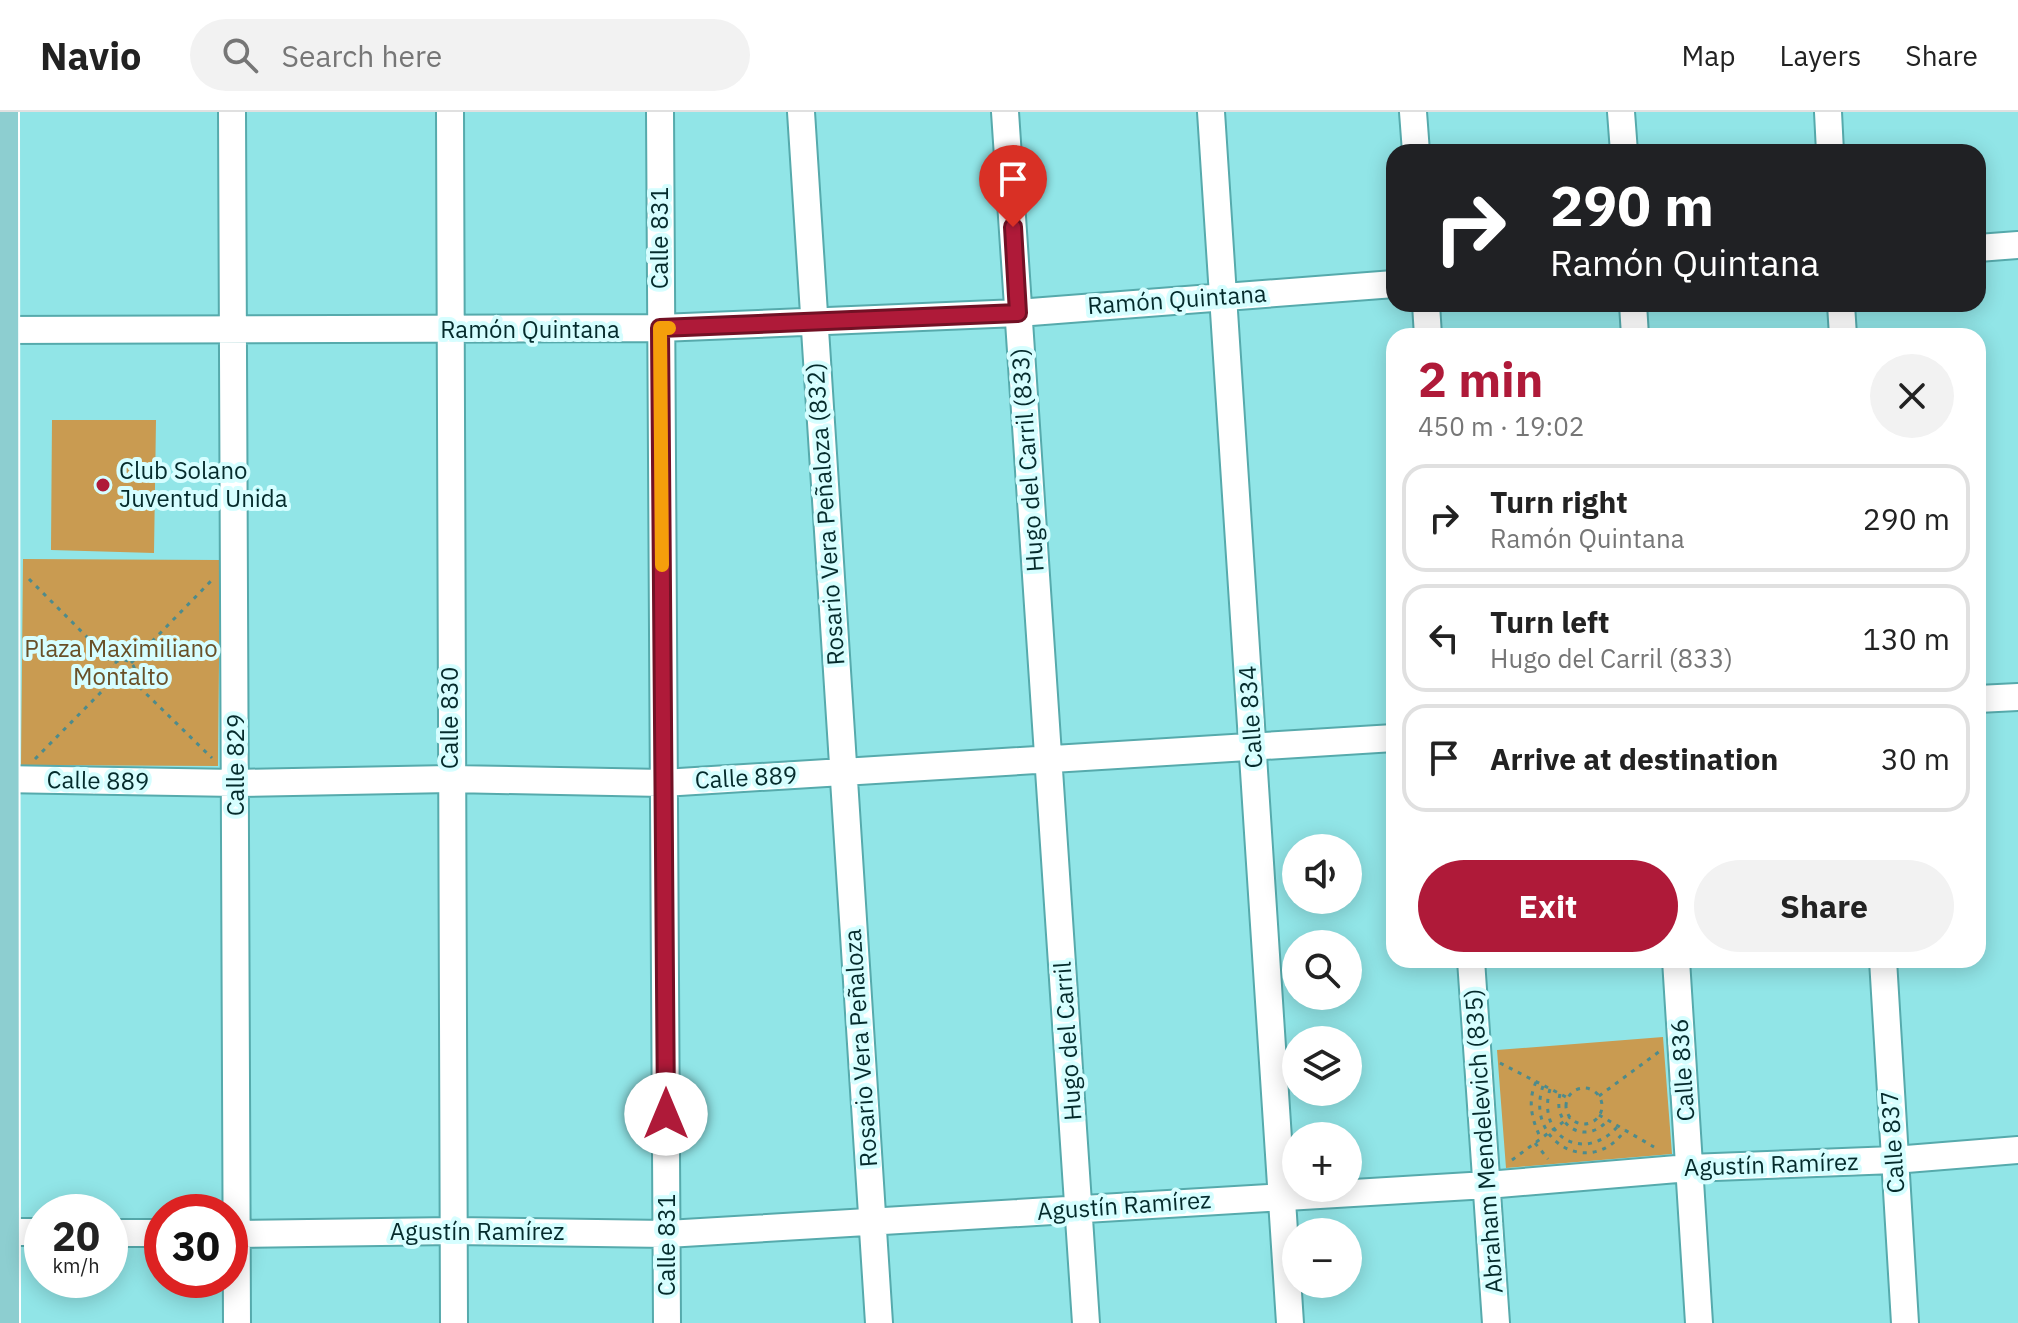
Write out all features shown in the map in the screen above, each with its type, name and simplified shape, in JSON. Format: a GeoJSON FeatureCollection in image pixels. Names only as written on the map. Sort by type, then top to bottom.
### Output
{"type":"FeatureCollection","features":[{"type":"Feature","properties":{"kind":"main road"},"geometry":{"type":"LineString","coordinates":[[2,112],[5,779],[3,1323]]}},
{"type":"Feature","properties":{"kind":"street","name":"Calle 829"},"geometry":{"type":"LineString","coordinates":[[232,112],[236,783],[234,1194]]}},
{"type":"Feature","properties":{"kind":"street","name":"Calle 830"},"geometry":{"type":"LineString","coordinates":[[450,112],[454,1323]]}},
{"type":"Feature","properties":{"kind":"street","name":"Calle 831"},"geometry":{"type":"LineString","coordinates":[[660,112],[667,1323]]}},
{"type":"Feature","properties":{"kind":"street","name":"Rosario Vera Peñaloza (832)"},"geometry":{"type":"LineString","coordinates":[[801,112],[843,772]]}},
{"type":"Feature","properties":{"kind":"street","name":"Hugo del Carril (833)"},"geometry":{"type":"LineString","coordinates":[[1005,112],[1050,759]]}},
{"type":"Feature","properties":{"kind":"street","name":"Calle 834"},"geometry":{"type":"LineString","coordinates":[[1211,112],[1282,1196]]}},
{"type":"Feature","properties":{"kind":"street"},"geometry":{"type":"LineString","coordinates":[[1413,112],[1415,144]]}},
{"type":"Feature","properties":{"kind":"street"},"geometry":{"type":"LineString","coordinates":[[1621,112],[1623,144]]}},
{"type":"Feature","properties":{"kind":"street"},"geometry":{"type":"LineString","coordinates":[[1828,112],[1830,144]]}},
{"type":"Feature","properties":{"kind":"street"},"geometry":{"type":"LineString","coordinates":[[1986,247],[2018,245]]}},
{"type":"Feature","properties":{"kind":"street","name":"Ramón Quintana"},"geometry":{"type":"LineString","coordinates":[[1,330],[660,328],[1018,313],[1386,285]]}},
{"type":"Feature","properties":{"kind":"street"},"geometry":{"type":"LineString","coordinates":[[1986,699],[2018,697]]}},
{"type":"Feature","properties":{"kind":"street","name":"Calle 889"},"geometry":{"type":"LineString","coordinates":[[5,779],[236,783],[450,779],[663,783],[1386,739]]}},
{"type":"Feature","properties":{"kind":"street","name":"Hugo del Carril"},"geometry":{"type":"LineString","coordinates":[[1050,759],[1086,1323]]}},
{"type":"Feature","properties":{"kind":"street","name":"Rosario Vera Peñaloza"},"geometry":{"type":"LineString","coordinates":[[843,772],[879,1323]]}},
{"type":"Feature","properties":{"kind":"street","name":"Abraham Mendelevich (835)"},"geometry":{"type":"LineString","coordinates":[[1472,968],[1496,1323]]}},
{"type":"Feature","properties":{"kind":"street","name":"Calle 836"},"geometry":{"type":"LineString","coordinates":[[1677,968],[1699,1323]]}},
{"type":"Feature","properties":{"kind":"street","name":"Calle 837"},"geometry":{"type":"LineString","coordinates":[[1883,968],[1905,1323]]}},
{"type":"Feature","properties":{"kind":"street","name":"Agustín Ramírez"},"geometry":{"type":"LineString","coordinates":[[1362,1191],[2018,1150]]}},
{"type":"Feature","properties":{"kind":"street","name":"Agustín Ramírez"},"geometry":{"type":"LineString","coordinates":[[248,1234],[453,1231],[667,1234],[1282,1196]]}},
{"type":"Feature","properties":{"kind":"street","name":"Calle 834"},"geometry":{"type":"LineString","coordinates":[[1282,1202],[1290,1323]]}},
{"type":"Feature","properties":{"kind":"street"},"geometry":{"type":"LineString","coordinates":[[2,1232],[24,1232]]}},
{"type":"Feature","properties":{"kind":"street","name":"Calle 829"},"geometry":{"type":"LineString","coordinates":[[236,1298],[237,1323]]}},
{"type":"Feature","properties":{"kind":"path"},"geometry":{"type":"LineString","coordinates":[[2,552],[114,664]]}},
{"type":"Feature","properties":{"kind":"path"},"geometry":{"type":"LineString","coordinates":[[131,663],[234,558]]}},
{"type":"Feature","properties":{"kind":"path"},"geometry":{"type":"LineString","coordinates":[[121,660],[131,663],[135,672],[132,680],[122,683],[114,679],[111,670],[114,664],[121,660]]}},
{"type":"Feature","properties":{"kind":"path"},"geometry":{"type":"LineString","coordinates":[[5,779],[114,679]]}},
{"type":"Feature","properties":{"kind":"path"},"geometry":{"type":"LineString","coordinates":[[132,680],[236,783]]}},
{"type":"Feature","properties":{"kind":"path"},"geometry":{"type":"LineString","coordinates":[[1599,1096],[1681,1036]]}},
{"type":"Feature","properties":{"kind":"path"},"geometry":{"type":"LineString","coordinates":[[1478,1051],[1568,1098]]}},
{"type":"Feature","properties":{"kind":"path"},"geometry":{"type":"LineString","coordinates":[[1536,1082],[1531,1105],[1533,1123],[1541,1139]]}},
{"type":"Feature","properties":{"kind":"path"},"geometry":{"type":"LineString","coordinates":[[1543,1086],[1538,1100],[1539,1116],[1548,1134],[1567,1149],[1582,1153],[1611,1145],[1625,1130]]}},
{"type":"Feature","properties":{"kind":"path"},"geometry":{"type":"LineString","coordinates":[[1570,1117],[1568,1098],[1574,1091],[1584,1088],[1599,1096]]}},
{"type":"Feature","properties":{"kind":"path"},"geometry":{"type":"LineString","coordinates":[[1550,1089],[1547,1115],[1554,1129],[1573,1143],[1586,1145],[1599,1142],[1618,1126]]}},
{"type":"Feature","properties":{"kind":"path"},"geometry":{"type":"LineString","coordinates":[[1560,1094],[1557,1104],[1564,1123],[1585,1133],[1601,1127],[1608,1120]]}},
{"type":"Feature","properties":{"kind":"path"},"geometry":{"type":"LineString","coordinates":[[1570,1117],[1587,1123],[1599,1115],[1599,1096]]}},
{"type":"Feature","properties":{"kind":"path"},"geometry":{"type":"LineString","coordinates":[[1599,1115],[1689,1168]]}},
{"type":"Feature","properties":{"kind":"path"},"geometry":{"type":"LineString","coordinates":[[1487,1182],[1570,1117]]}},
{"type":"Feature","properties":{"kind":"green space","name":"Club Solano Juventud Unida"},"geometry":{"type":"Polygon","coordinates":[[[52,420],[156,420],[154,553],[51,550],[52,420]]]}},
{"type":"Feature","properties":{"kind":"green space","name":"Plaza Maximiliano Montalto"},"geometry":{"type":"Polygon","coordinates":[[[23,559],[220,560],[218,766],[21,765],[23,559]]]}},
{"type":"Feature","properties":{"kind":"green space"},"geometry":{"type":"Polygon","coordinates":[[[1663,1037],[1672,1154],[1506,1168],[1497,1050],[1663,1037]]]}},
{"type":"Feature","properties":{"kind":"slow traffic"},"geometry":{"type":"LineString","coordinates":[[662,565],[660,328],[669,328]]}},
{"type":"Feature","properties":{"kind":"place","name":"Club Solano Juventud Unida"},"geometry":{"type":"Point","coordinates":[103,485]}},
{"type":"Feature","properties":{"kind":"route"},"geometry":{"type":"LineString","coordinates":[[666,1114],[660,328],[1018,313],[1013,227]]}}]}
